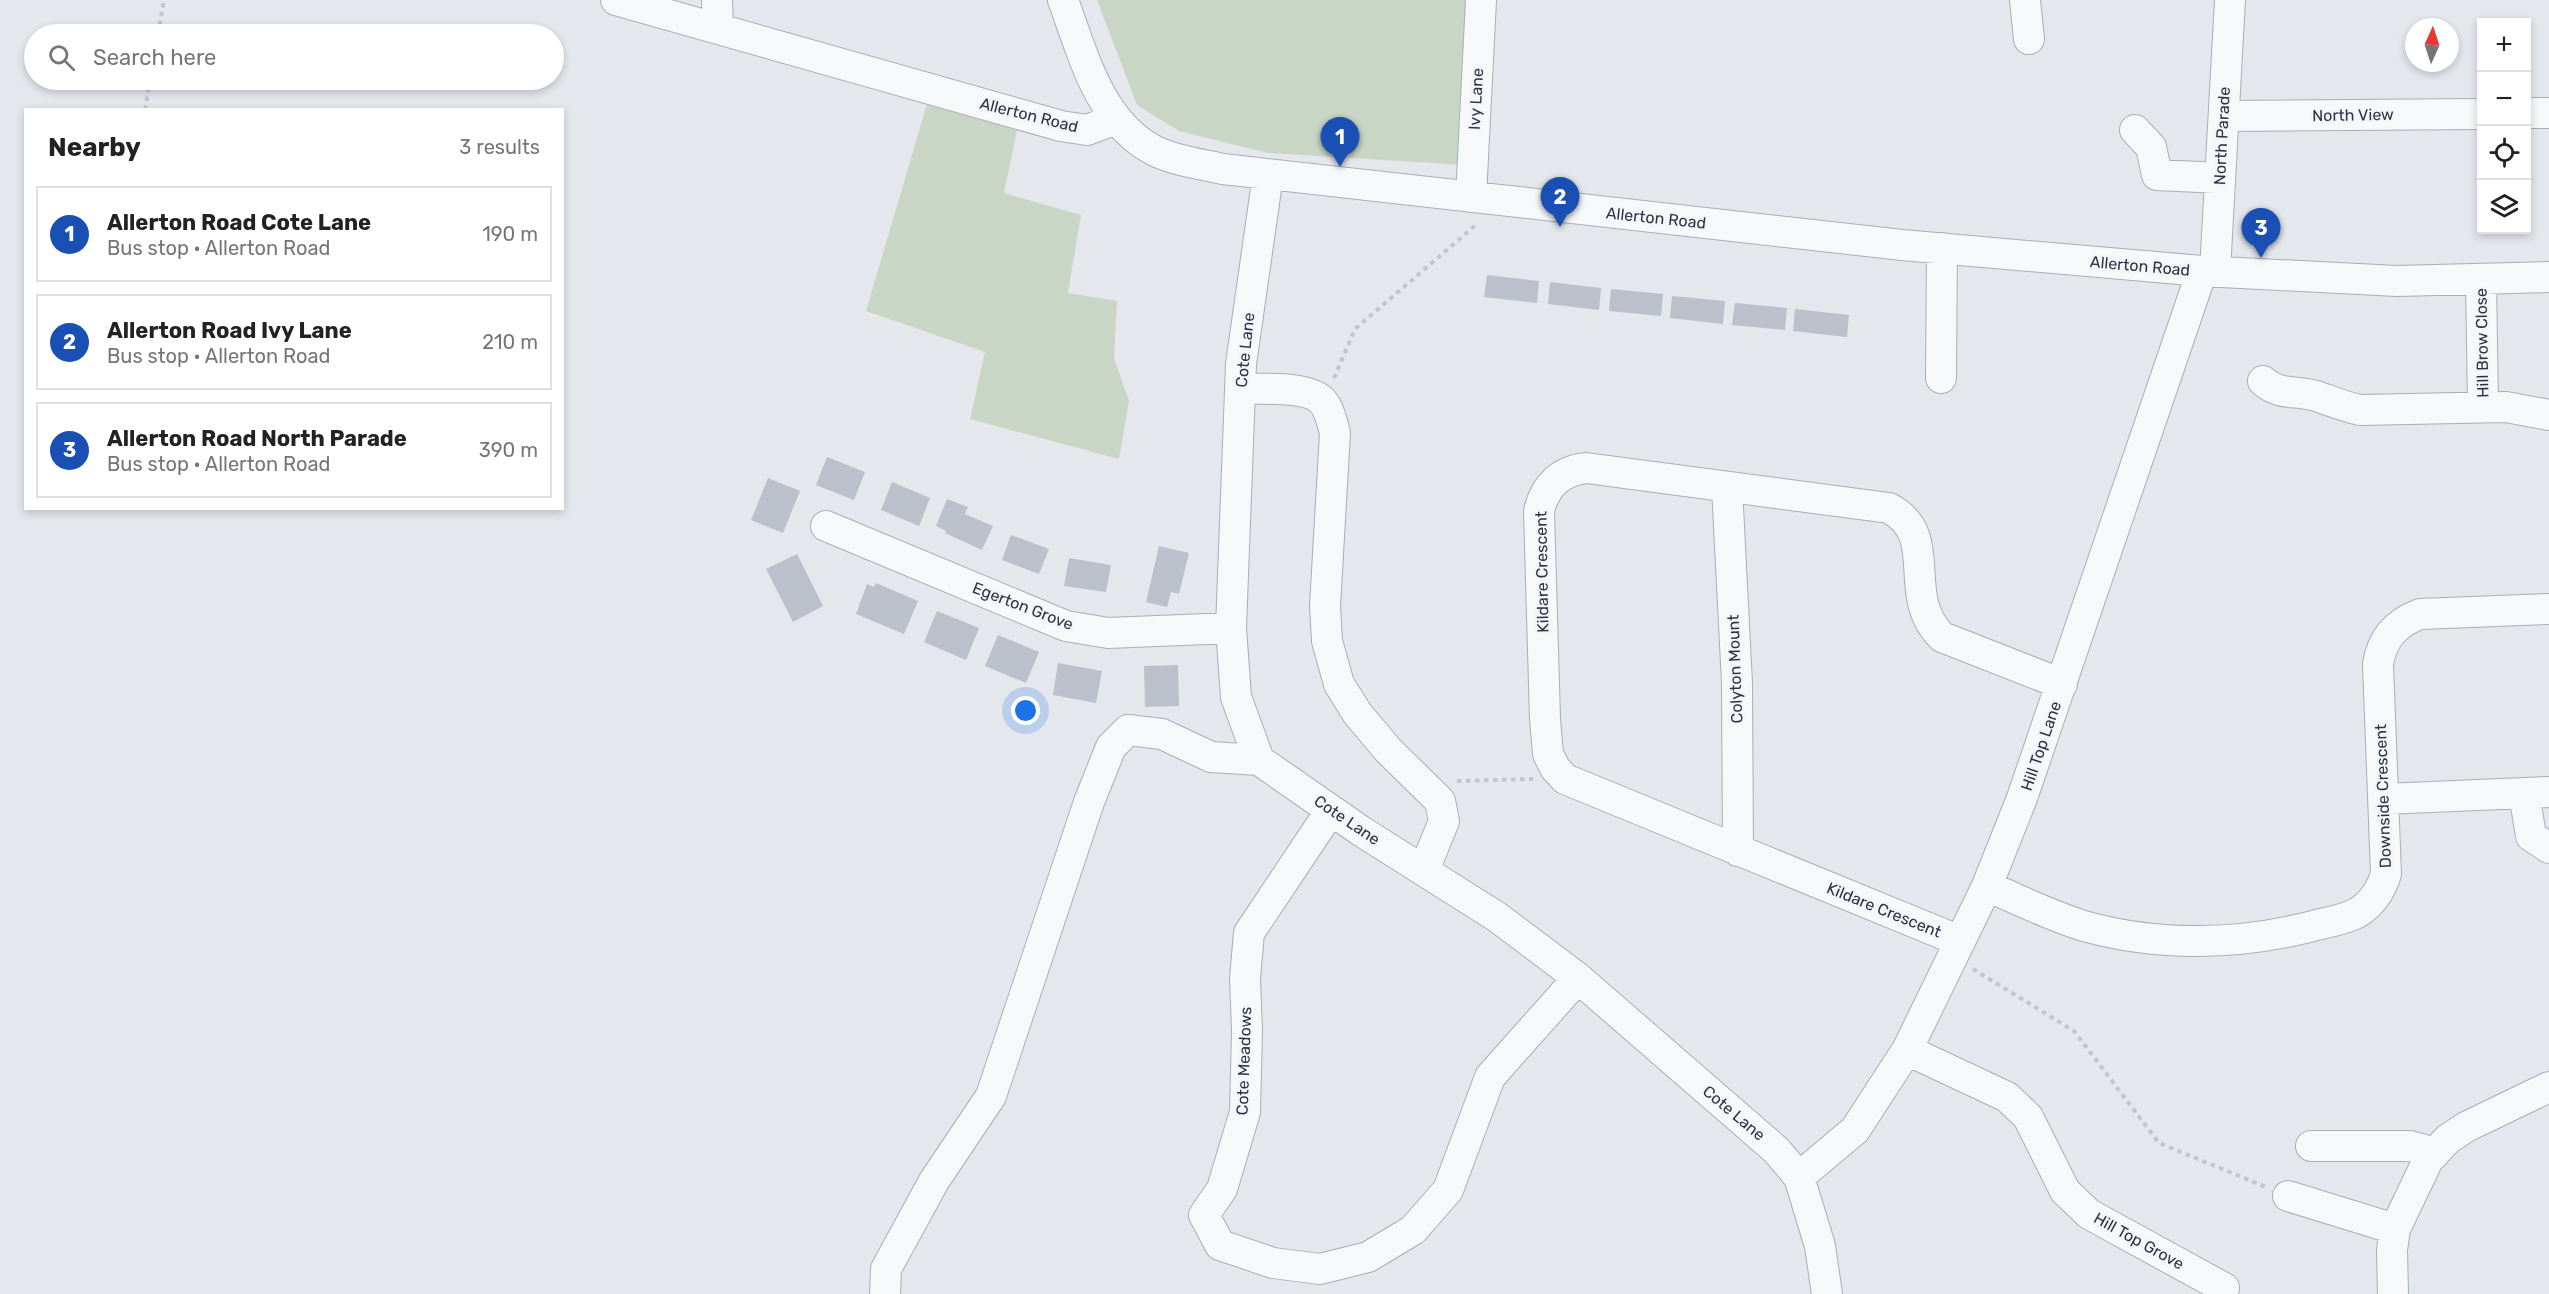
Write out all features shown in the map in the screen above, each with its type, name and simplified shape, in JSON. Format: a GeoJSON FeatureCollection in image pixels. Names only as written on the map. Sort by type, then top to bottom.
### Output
{"type":"FeatureCollection","features":[{"type":"Feature","properties":{"kind":"street","name":"Allerton Road"},"geometry":{"type":"LineString","coordinates":[[616,0],[718,14],[1061,126],[1087,130],[1116,119],[1133,136],[1156,151],[1223,169],[1942,248],[2208,271],[2397,281],[2549,277]]}},
{"type":"Feature","properties":{"kind":"street"},"geometry":{"type":"LineString","coordinates":[[1063,0],[1096,88],[1116,119]]}},
{"type":"Feature","properties":{"kind":"street","name":"Ivy Lane"},"geometry":{"type":"LineString","coordinates":[[1472,197],[1481,0]]}},
{"type":"Feature","properties":{"kind":"street"},"geometry":{"type":"LineString","coordinates":[[2025,0],[2029,39]]}},
{"type":"Feature","properties":{"kind":"street","name":"North Parade"},"geometry":{"type":"LineString","coordinates":[[2208,271],[2220,178],[2230,0]]}},
{"type":"Feature","properties":{"kind":"street"},"geometry":{"type":"LineString","coordinates":[[2531,114],[2549,113]]}},
{"type":"Feature","properties":{"kind":"street","name":"North View"},"geometry":{"type":"LineString","coordinates":[[2224,116],[2477,114]]}},
{"type":"Feature","properties":{"kind":"street"},"geometry":{"type":"LineString","coordinates":[[2135,130],[2151,147],[2157,176],[2220,178]]}},
{"type":"Feature","properties":{"kind":"street","name":"Cote Lane"},"geometry":{"type":"LineString","coordinates":[[1268,175],[1241,364],[1231,628],[1236,697],[1259,760],[1331,810],[1497,917],[1578,978],[1776,1150],[1799,1177],[1820,1246],[1827,1294]]}},
{"type":"Feature","properties":{"kind":"street"},"geometry":{"type":"LineString","coordinates":[[1941,378],[1942,248]]}},
{"type":"Feature","properties":{"kind":"street","name":"Hill Top Lane"},"geometry":{"type":"LineString","coordinates":[[1799,1177],[1855,1130],[1907,1050],[1987,886],[2022,798],[2208,271]]}},
{"type":"Feature","properties":{"kind":"street","name":"Hill Brow Close"},"geometry":{"type":"LineString","coordinates":[[2481,279],[2484,406]]}},
{"type":"Feature","properties":{"kind":"street","name":"Hill Brow Close"},"geometry":{"type":"LineString","coordinates":[[2263,381],[2275,390],[2316,396],[2338,405],[2360,410],[2484,406],[2514,407],[2549,415]]}},
{"type":"Feature","properties":{"kind":"street"},"geometry":{"type":"LineString","coordinates":[[1240,389],[1291,389],[1319,398],[1329,413],[1335,433],[1325,606],[1327,641],[1339,684],[1357,713],[1388,750],[1440,801],[1444,821],[1424,870]]}},
{"type":"Feature","properties":{"kind":"street","name":"Kildare Crescent"},"geometry":{"type":"LineString","coordinates":[[1956,948],[1738,851],[1565,778],[1551,761],[1545,719],[1539,511],[1545,494],[1556,479],[1566,473],[1586,468],[1880,506],[1898,513],[1905,519],[1915,535],[1923,607],[1934,628],[1942,637],[2062,684]]}},
{"type":"Feature","properties":{"kind":"street","name":"Colyton Mount"},"geometry":{"type":"LineString","coordinates":[[1727,487],[1737,683],[1738,851]]}},
{"type":"Feature","properties":{"kind":"street","name":"Egerton Grove"},"geometry":{"type":"LineString","coordinates":[[826,526],[1066,626],[1108,633],[1231,628]]}},
{"type":"Feature","properties":{"kind":"street","name":"Downside Crescent"},"geometry":{"type":"LineString","coordinates":[[1987,886],[2084,926],[2142,938],[2185,941],[2277,935],[2347,918],[2358,913],[2376,896],[2386,874],[2378,664],[2380,653],[2389,634],[2408,618],[2420,614],[2549,609]]}},
{"type":"Feature","properties":{"kind":"street"},"geometry":{"type":"LineString","coordinates":[[885,1294],[886,1269],[934,1181],[991,1096],[1089,802],[1111,747],[1128,730],[1162,734],[1211,757],[1259,760]]}},
{"type":"Feature","properties":{"kind":"street"},"geometry":{"type":"LineString","coordinates":[[2384,798],[2536,792],[2531,836],[2549,848]]}},
{"type":"Feature","properties":{"kind":"street","name":"Cote Meadows"},"geometry":{"type":"LineString","coordinates":[[1331,810],[1249,933],[1245,978],[1247,1031],[1245,1112],[1221,1189],[1204,1215],[1220,1245],[1273,1263],[1320,1269],[1368,1257],[1413,1230],[1448,1190],[1490,1077],[1578,978]]}},
{"type":"Feature","properties":{"kind":"street","name":"Hill Top Grove"},"geometry":{"type":"LineString","coordinates":[[1907,1050],[2007,1097],[2028,1117],[2065,1191],[2089,1214],[2224,1288]]}},
{"type":"Feature","properties":{"kind":"street"},"geometry":{"type":"LineString","coordinates":[[2393,1294],[2392,1250],[2395,1229],[2428,1161],[2466,1127],[2517,1100],[2549,1087]]}},
{"type":"Feature","properties":{"kind":"street"},"geometry":{"type":"LineString","coordinates":[[2311,1146],[2410,1146],[2435,1153]]}},
{"type":"Feature","properties":{"kind":"street"},"geometry":{"type":"LineString","coordinates":[[2288,1196],[2395,1229]]}},
{"type":"Feature","properties":{"kind":"path"},"geometry":{"type":"LineString","coordinates":[[160,24],[164,0]]}},
{"type":"Feature","properties":{"kind":"path"},"geometry":{"type":"LineString","coordinates":[[145,108],[148,90]]}},
{"type":"Feature","properties":{"kind":"path"},"geometry":{"type":"LineString","coordinates":[[1323,404],[1355,329],[1503,201]]}},
{"type":"Feature","properties":{"kind":"path"},"geometry":{"type":"LineString","coordinates":[[1420,782],[1565,778]]}},
{"type":"Feature","properties":{"kind":"path"},"geometry":{"type":"LineString","coordinates":[[1956,948],[2074,1031],[2159,1143],[2288,1196]]}},
{"type":"Feature","properties":{"kind":"green space"},"geometry":{"type":"Polygon","coordinates":[[[1097,0],[1472,0],[1465,165],[1268,153],[1179,131],[1137,105],[1097,0]]]}},
{"type":"Feature","properties":{"kind":"green space"},"geometry":{"type":"Polygon","coordinates":[[[927,104],[1017,130],[1004,193],[1081,215],[1068,293],[1117,301],[1114,358],[1129,401],[1119,459],[970,419],[985,352],[866,311],[927,104]]]}},
{"type":"Feature","properties":{"kind":"building"},"geometry":{"type":"Polygon","coordinates":[[[1487,275],[1539,281],[1537,303],[1484,297],[1487,275]]]}},
{"type":"Feature","properties":{"kind":"building"},"geometry":{"type":"Polygon","coordinates":[[[1550,282],[1601,288],[1599,310],[1548,304],[1550,282]]]}},
{"type":"Feature","properties":{"kind":"building"},"geometry":{"type":"Polygon","coordinates":[[[1611,289],[1663,294],[1661,316],[1609,311],[1611,289]]]}},
{"type":"Feature","properties":{"kind":"building"},"geometry":{"type":"Polygon","coordinates":[[[1672,296],[1725,301],[1723,324],[1670,318],[1672,296]]]}},
{"type":"Feature","properties":{"kind":"building"},"geometry":{"type":"Polygon","coordinates":[[[1735,303],[1787,308],[1785,330],[1732,325],[1735,303]]]}},
{"type":"Feature","properties":{"kind":"building"},"geometry":{"type":"Polygon","coordinates":[[[1795,309],[1849,315],[1847,337],[1793,331],[1795,309]]]}},
{"type":"Feature","properties":{"kind":"building"},"geometry":{"type":"Polygon","coordinates":[[[827,457],[865,472],[854,500],[816,485],[827,457]]]}},
{"type":"Feature","properties":{"kind":"building"},"geometry":{"type":"Polygon","coordinates":[[[768,478],[800,491],[783,533],[751,520],[768,478]]]}},
{"type":"Feature","properties":{"kind":"building"},"geometry":{"type":"Polygon","coordinates":[[[892,482],[930,498],[919,526],[881,510],[892,482]]]}},
{"type":"Feature","properties":{"kind":"building"},"geometry":{"type":"Polygon","coordinates":[[[947,499],[968,507],[965,514],[993,526],[982,550],[945,533],[946,531],[936,526],[947,499]]]}},
{"type":"Feature","properties":{"kind":"building"},"geometry":{"type":"Polygon","coordinates":[[[1011,535],[1049,549],[1039,574],[1002,560],[1011,535]]]}},
{"type":"Feature","properties":{"kind":"building"},"geometry":{"type":"Polygon","coordinates":[[[1159,546],[1189,553],[1179,594],[1171,592],[1167,607],[1146,602],[1159,546]]]}},
{"type":"Feature","properties":{"kind":"building"},"geometry":{"type":"Polygon","coordinates":[[[797,554],[823,606],[793,622],[766,569],[797,554]]]}},
{"type":"Feature","properties":{"kind":"building"},"geometry":{"type":"Polygon","coordinates":[[[1069,558],[1111,565],[1106,592],[1064,586],[1069,558]]]}},
{"type":"Feature","properties":{"kind":"building"},"geometry":{"type":"Polygon","coordinates":[[[876,583],[918,601],[904,634],[856,614],[867,584],[874,587],[876,583]]]}},
{"type":"Feature","properties":{"kind":"building"},"geometry":{"type":"Polygon","coordinates":[[[937,611],[979,628],[966,660],[924,642],[937,611]]]}},
{"type":"Feature","properties":{"kind":"building"},"geometry":{"type":"Polygon","coordinates":[[[998,635],[1039,652],[1026,683],[985,666],[998,635]]]}},
{"type":"Feature","properties":{"kind":"building"},"geometry":{"type":"Polygon","coordinates":[[[1058,663],[1102,671],[1096,703],[1053,695],[1058,663]]]}},
{"type":"Feature","properties":{"kind":"building"},"geometry":{"type":"Polygon","coordinates":[[[1178,665],[1179,706],[1145,707],[1144,666],[1178,665]]]}},
{"type":"Feature","properties":{"kind":"place","name":"Allerton Road Cote Lane"},"geometry":{"type":"Point","coordinates":[1340,167]}},
{"type":"Feature","properties":{"kind":"place","name":"Allerton Road Ivy Lane"},"geometry":{"type":"Point","coordinates":[1560,227]}},
{"type":"Feature","properties":{"kind":"place","name":"Allerton Road North Parade"},"geometry":{"type":"Point","coordinates":[2261,258]}}]}
